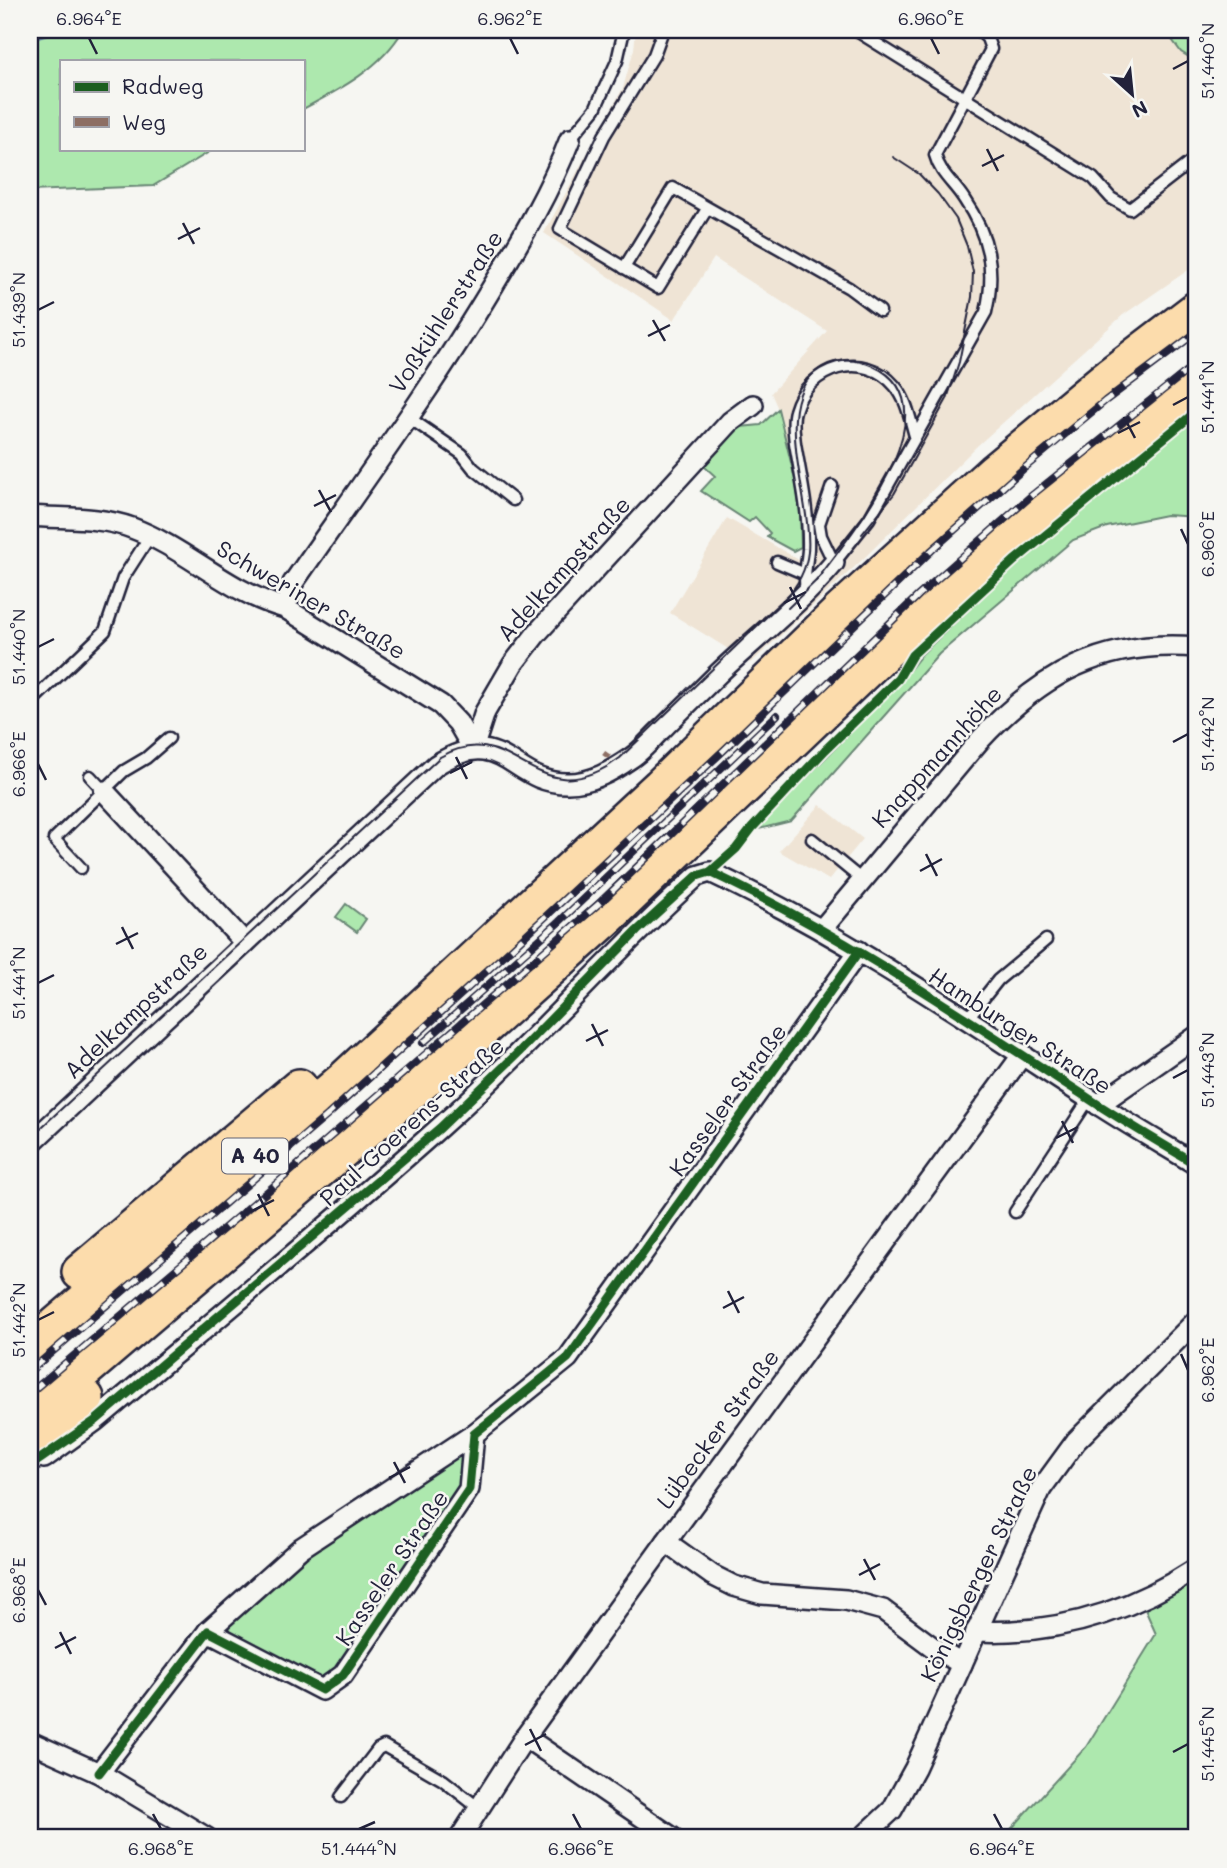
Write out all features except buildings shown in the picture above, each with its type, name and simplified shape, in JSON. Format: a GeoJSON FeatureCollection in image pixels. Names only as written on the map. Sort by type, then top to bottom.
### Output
{"type":"FeatureCollection","features":[{"type":"Feature","properties":{"kind":"highway","name":"A 40"},"geometry":{"type":"LineString","coordinates":[[30,1347],[344,1079],[660,786],[848,603],[993,471],[1104,380],[1197,309]]}},
{"type":"Feature","properties":{"kind":"highway","name":"A 40"},"geometry":{"type":"LineString","coordinates":[[30,1417],[445,1063],[608,917],[949,592],[1035,515],[1197,384]]}},
{"type":"Feature","properties":{"kind":"highway"},"geometry":{"type":"LineString","coordinates":[[30,1451],[94,1392],[457,1083],[522,1019],[608,917]]}},
{"type":"Feature","properties":{"kind":"highway"},"geometry":{"type":"LineString","coordinates":[[30,1316],[217,1154],[379,1021],[474,959]]}},
{"type":"Feature","properties":{"kind":"street","name":"Voßkühlerstraße"},"geometry":{"type":"LineString","coordinates":[[285,607],[293,583],[462,338],[531,223],[558,171],[570,139]]}},
{"type":"Feature","properties":{"kind":"street","name":"Adelkampstraße"},"geometry":{"type":"LineString","coordinates":[[30,1144],[436,765],[460,752],[473,749],[485,712],[513,664],[537,633],[730,422],[753,405]]}},
{"type":"Feature","properties":{"kind":"street","name":"Schweriner Straße"},"geometry":{"type":"LineString","coordinates":[[30,516],[106,521],[130,527],[263,602],[285,607],[441,705],[458,723],[473,749]]}},
{"type":"Feature","properties":{"kind":"street"},"geometry":{"type":"LineString","coordinates":[[473,749],[498,754],[552,781],[566,783],[594,779],[634,756],[807,593],[834,563]]}},
{"type":"Feature","properties":{"kind":"street","name":"Knappmannhöhe"},"geometry":{"type":"LineString","coordinates":[[822,929],[979,740],[1004,713],[1035,687],[1081,664],[1127,649],[1158,646],[1197,647]]}},
{"type":"Feature","properties":{"kind":"street","name":"Adelkampstraße"},"geometry":{"type":"LineString","coordinates":[[104,791],[245,943]]}},
{"type":"Feature","properties":{"kind":"street","name":"Paul-Goerens-Straße"},"geometry":{"type":"LineString","coordinates":[[30,1466],[95,1422],[440,1128],[518,1053],[637,931],[697,876],[710,872],[822,929]]}},
{"type":"Feature","properties":{"kind":"street","name":"Hamburger Straße"},"geometry":{"type":"LineString","coordinates":[[822,929],[1197,1165]]}},
{"type":"Feature","properties":{"kind":"street","name":"Kasseler Straße"},"geometry":{"type":"LineString","coordinates":[[99,1773],[208,1631],[301,1548],[474,1434],[568,1357],[859,950]]}},
{"type":"Feature","properties":{"kind":"street"},"geometry":{"type":"LineString","coordinates":[[1093,1102],[1197,1036]]}},
{"type":"Feature","properties":{"kind":"street","name":"Lübecker Straße"},"geometry":{"type":"LineString","coordinates":[[460,1838],[525,1737],[1023,1054]]}},
{"type":"Feature","properties":{"kind":"street","name":"Königsberger Straße"},"geometry":{"type":"LineString","coordinates":[[862,1838],[892,1810],[915,1768],[1041,1489],[1076,1441],[1197,1320]]}},
{"type":"Feature","properties":{"kind":"street","name":"Kasseler Straße"},"geometry":{"type":"LineString","coordinates":[[208,1631],[322,1690],[343,1675],[469,1489],[474,1434]]}},
{"type":"Feature","properties":{"kind":"street"},"geometry":{"type":"LineString","coordinates":[[666,1542],[712,1575],[734,1586],[762,1594],[846,1600],[883,1610],[934,1648],[962,1664]]}},
{"type":"Feature","properties":{"kind":"street"},"geometry":{"type":"LineString","coordinates":[[976,1631],[1024,1632],[1079,1621],[1118,1609],[1170,1586],[1197,1568]]}},
{"type":"Feature","properties":{"kind":"street"},"geometry":{"type":"LineString","coordinates":[[525,1737],[673,1838]]}},
{"type":"Feature","properties":{"kind":"street"},"geometry":{"type":"LineString","coordinates":[[30,1742],[99,1773],[207,1838]]}},
{"type":"Feature","properties":{"kind":"lane","name":"Voßkühlerstraße"},"geometry":{"type":"LineString","coordinates":[[570,139],[595,109],[617,61],[624,30]]}},
{"type":"Feature","properties":{"kind":"lane"},"geometry":{"type":"LineString","coordinates":[[663,30],[654,55],[604,136],[560,229],[658,288],[707,209]]}},
{"type":"Feature","properties":{"kind":"lane"},"geometry":{"type":"LineString","coordinates":[[855,30],[1093,178],[1111,198],[1130,209],[1197,157]]}},
{"type":"Feature","properties":{"kind":"lane"},"geometry":{"type":"LineString","coordinates":[[832,486],[819,524],[821,536],[834,563],[869,519],[986,312],[991,290],[990,255],[979,225],[964,198],[939,169],[934,155],[991,49],[987,38],[978,30]]}},
{"type":"Feature","properties":{"kind":"lane"},"geometry":{"type":"LineString","coordinates":[[624,268],[673,188],[849,288],[880,311]]}},
{"type":"Feature","properties":{"kind":"lane"},"geometry":{"type":"LineString","coordinates":[[807,593],[803,573],[808,550],[805,498],[794,433],[794,411],[810,382],[830,369],[850,365],[866,368],[885,377],[895,386],[905,403],[915,436]]}},
{"type":"Feature","properties":{"kind":"lane"},"geometry":{"type":"LineString","coordinates":[[408,417],[462,454],[473,468],[513,500]]}},
{"type":"Feature","properties":{"kind":"lane"},"geometry":{"type":"LineString","coordinates":[[30,703],[106,631],[123,578],[150,536]]}},
{"type":"Feature","properties":{"kind":"lane"},"geometry":{"type":"LineString","coordinates":[[776,562],[803,573]]}},
{"type":"Feature","properties":{"kind":"lane"},"geometry":{"type":"LineString","coordinates":[[81,868],[54,839],[124,771],[146,758],[169,738]]}},
{"type":"Feature","properties":{"kind":"lane"},"geometry":{"type":"LineString","coordinates":[[90,776],[104,791]]}},
{"type":"Feature","properties":{"kind":"lane"},"geometry":{"type":"LineString","coordinates":[[812,839],[862,880]]}},
{"type":"Feature","properties":{"kind":"lane"},"geometry":{"type":"LineString","coordinates":[[967,1019],[998,980],[1046,940]]}},
{"type":"Feature","properties":{"kind":"lane"},"geometry":{"type":"LineString","coordinates":[[1015,1212],[1093,1102]]}},
{"type":"Feature","properties":{"kind":"lane"},"geometry":{"type":"LineString","coordinates":[[341,1797],[378,1749],[384,1746],[443,1780],[480,1809]]}},
{"type":"Feature","properties":{"kind":"shaded area"},"geometry":{"type":"Polygon","coordinates":[[[636,30],[1165,30],[1181,52],[1197,62],[1197,264],[1123,315],[977,446],[862,560],[751,663],[670,613],[727,518],[804,563],[796,483],[778,409],[771,393],[827,331],[714,258],[674,320],[544,233],[623,88],[634,49],[636,30]]]}},
{"type":"Feature","properties":{"kind":"shaded area"},"geometry":{"type":"Polygon","coordinates":[[[820,805],[863,839],[829,880],[779,851],[820,805]]]}},
{"type":"Feature","properties":{"kind":"green space"},"geometry":{"type":"Polygon","coordinates":[[[30,30],[403,30],[372,66],[346,85],[304,108],[304,60],[60,60],[60,150],[212,150],[153,186],[30,191],[30,30]]]}},
{"type":"Feature","properties":{"kind":"green space"},"geometry":{"type":"Polygon","coordinates":[[[1165,30],[1197,30],[1197,62],[1181,52],[1165,30]]]}},
{"type":"Feature","properties":{"kind":"green space"},"geometry":{"type":"Polygon","coordinates":[[[778,409],[800,510],[801,547],[793,551],[767,537],[770,533],[755,517],[749,522],[701,491],[715,476],[705,467],[708,456],[740,427],[761,425],[778,409]]]}},
{"type":"Feature","properties":{"kind":"green space"},"geometry":{"type":"Polygon","coordinates":[[[1197,417],[1197,517],[1166,515],[1107,527],[1073,540],[939,654],[791,821],[755,830],[901,681],[922,654],[1016,565],[1197,417]]]}},
{"type":"Feature","properties":{"kind":"green space"},"geometry":{"type":"Polygon","coordinates":[[[346,904],[366,919],[357,932],[336,917],[346,904]]]}},
{"type":"Feature","properties":{"kind":"green space"},"geometry":{"type":"Polygon","coordinates":[[[464,1448],[462,1485],[341,1670],[318,1682],[224,1630],[305,1553],[464,1448]]]}},
{"type":"Feature","properties":{"kind":"green space"},"geometry":{"type":"Polygon","coordinates":[[[1197,1576],[1197,1838],[1003,1838],[1086,1747],[1156,1634],[1144,1607],[1197,1576]]]}},
{"type":"Feature","properties":{"kind":"waterway"},"geometry":{"type":"LineString","coordinates":[[30,39],[58,30]]}},
{"type":"Feature","properties":{"kind":"tram line"},"geometry":{"type":"LineString","coordinates":[[862,534],[894,494],[947,399],[959,362],[972,297],[973,272],[967,246],[956,219],[919,174],[893,157]]}},
{"type":"Feature","properties":{"kind":"tram line"},"geometry":{"type":"LineString","coordinates":[[30,1138],[440,757],[466,747],[488,748],[545,774],[567,778],[591,774],[620,758],[785,599],[797,583],[808,552],[808,530],[796,452],[797,402],[806,382],[822,367],[841,361],[860,362],[873,366],[897,385],[905,410],[901,440],[889,472],[871,504],[816,581]]}},
{"type":"Feature","properties":{"kind":"tram line"},"geometry":{"type":"LineString","coordinates":[[788,608],[823,574]]}},
{"type":"Feature","properties":{"kind":"railway"},"geometry":{"type":"LineString","coordinates":[[30,1371],[328,1115],[513,947],[724,750],[932,550],[1105,401],[1197,332]]}},
{"type":"Feature","properties":{"kind":"railway"},"geometry":{"type":"LineString","coordinates":[[30,1393],[602,901],[919,595],[1031,496],[1197,363]]}},
{"type":"Feature","properties":{"kind":"railway"},"geometry":{"type":"LineString","coordinates":[[423,1043],[559,922],[777,715]]}},
{"type":"Feature","properties":{"kind":"marked path"},"geometry":{"type":"LineString","coordinates":[[605,757],[608,753]]}},
{"type":"Feature","properties":{"kind":"cycle path"},"geometry":{"type":"LineString","coordinates":[[710,872],[736,849],[752,828],[825,750],[898,679],[912,655],[1014,561],[1197,411]]}},
{"type":"Feature","properties":{"kind":"cycle path"},"geometry":{"type":"LineString","coordinates":[[30,1466],[95,1421],[440,1128],[518,1053],[637,931],[697,876],[710,872],[856,950],[1197,1165]]}},
{"type":"Feature","properties":{"kind":"cycle path"},"geometry":{"type":"LineString","coordinates":[[99,1773],[208,1631],[322,1690],[343,1675],[469,1489],[474,1434],[568,1358],[859,951]]}}]}
